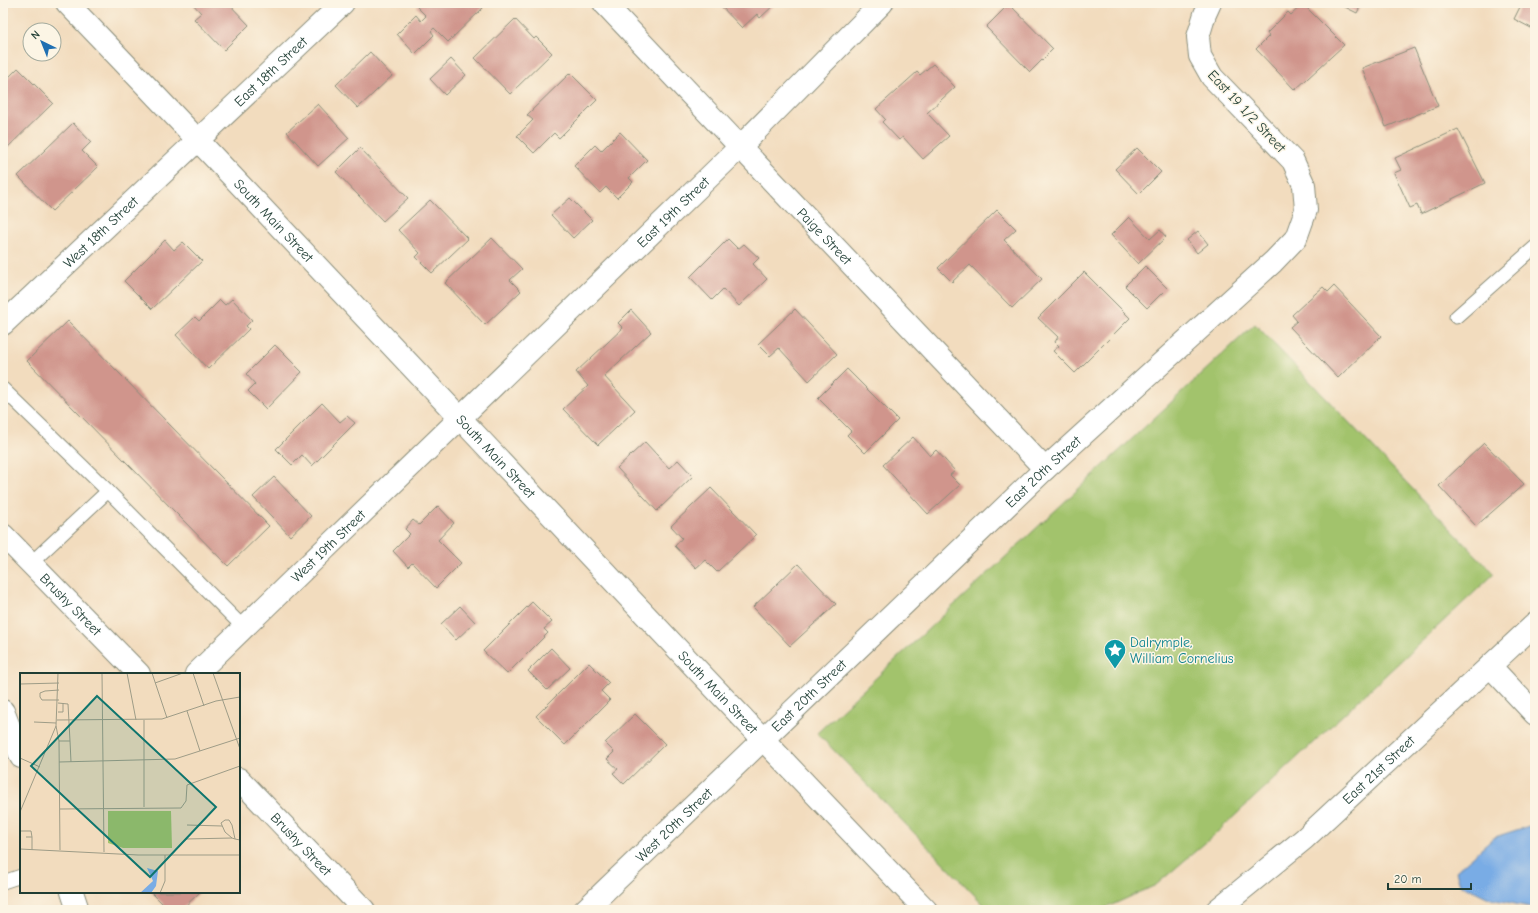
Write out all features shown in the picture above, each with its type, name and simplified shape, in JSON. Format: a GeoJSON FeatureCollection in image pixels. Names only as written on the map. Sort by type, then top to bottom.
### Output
{"type":"FeatureCollection","features":[{"type":"Feature","properties":{"kind":"street","name":"South Main Street"},"geometry":{"type":"LineString","coordinates":[[67,3],[199,141],[762,740],[926,910]]}},
{"type":"Feature","properties":{"kind":"street","name":"East 18th Street"},"geometry":{"type":"LineString","coordinates":[[199,141],[343,3]]}},
{"type":"Feature","properties":{"kind":"street","name":"Paige Street"},"geometry":{"type":"LineString","coordinates":[[604,3],[1045,469]]}},
{"type":"Feature","properties":{"kind":"street","name":"East 19th Street"},"geometry":{"type":"LineString","coordinates":[[460,418],[740,147],[882,3]]}},
{"type":"Feature","properties":{"kind":"street","name":"East 19 1/2 Street"},"geometry":{"type":"LineString","coordinates":[[1210,3],[1198,37],[1200,56],[1212,77],[1293,161],[1304,185],[1305,195]]}},
{"type":"Feature","properties":{"kind":"street","name":"West 18th Street"},"geometry":{"type":"LineString","coordinates":[[3,324],[199,141]]}},
{"type":"Feature","properties":{"kind":"street","name":"East 20th Street"},"geometry":{"type":"LineString","coordinates":[[762,740],[1045,469],[1273,262],[1296,238],[1306,210],[1305,195]]}},
{"type":"Feature","properties":{"kind":"street","name":"West 19th Street"},"geometry":{"type":"LineString","coordinates":[[197,673],[460,418]]}},
{"type":"Feature","properties":{"kind":"street","name":"Brushy Street"},"geometry":{"type":"LineString","coordinates":[[3,535],[138,673]]}},
{"type":"Feature","properties":{"kind":"street","name":"East 21st Street"},"geometry":{"type":"LineString","coordinates":[[1217,910],[1304,839],[1535,624]]}},
{"type":"Feature","properties":{"kind":"street"},"geometry":{"type":"LineString","coordinates":[[1490,666],[1535,714]]}},
{"type":"Feature","properties":{"kind":"street"},"geometry":{"type":"LineString","coordinates":[[3,711],[20,754]]}},
{"type":"Feature","properties":{"kind":"street","name":"West 20th Street"},"geometry":{"type":"LineString","coordinates":[[586,910],[762,740]]}},
{"type":"Feature","properties":{"kind":"street","name":"Brushy Street"},"geometry":{"type":"LineString","coordinates":[[240,780],[364,910]]}},
{"type":"Feature","properties":{"kind":"street"},"geometry":{"type":"LineString","coordinates":[[72,893],[78,910]]}},
{"type":"Feature","properties":{"kind":"lane"},"geometry":{"type":"LineString","coordinates":[[1456,317],[1535,247]]}},
{"type":"Feature","properties":{"kind":"lane"},"geometry":{"type":"LineString","coordinates":[[3,389],[108,491],[244,628]]}},
{"type":"Feature","properties":{"kind":"lane"},"geometry":{"type":"LineString","coordinates":[[31,563],[108,491]]}},
{"type":"Feature","properties":{"kind":"lane"},"geometry":{"type":"LineString","coordinates":[[3,882],[20,876]]}},
{"type":"Feature","properties":{"kind":"green space"},"geometry":{"type":"Polygon","coordinates":[[[1255,324],[1494,574],[1212,837],[1156,885],[1101,910],[989,910],[817,733],[1255,324]]]}},
{"type":"Feature","properties":{"kind":"water"},"geometry":{"type":"Polygon","coordinates":[[[1535,825],[1535,908],[1491,899],[1460,884],[1456,871],[1495,837],[1535,825]]]}},
{"type":"Feature","properties":{"kind":"building"},"geometry":{"type":"Polygon","coordinates":[[[192,3],[228,3],[249,25],[224,50],[194,19],[201,13],[192,3]]]}},
{"type":"Feature","properties":{"kind":"building"},"geometry":{"type":"Polygon","coordinates":[[[421,3],[479,3],[483,8],[448,42],[434,28],[431,31],[434,35],[415,54],[397,34],[416,15],[421,21],[426,16],[417,7],[421,3]]]}},
{"type":"Feature","properties":{"kind":"building"},"geometry":{"type":"Polygon","coordinates":[[[718,3],[775,4],[760,18],[757,14],[742,28],[718,3]]]}},
{"type":"Feature","properties":{"kind":"building"},"geometry":{"type":"Polygon","coordinates":[[[1337,3],[1362,3],[1357,13],[1337,3]]]}},
{"type":"Feature","properties":{"kind":"building"},"geometry":{"type":"Polygon","coordinates":[[[1522,3],[1535,3],[1535,30],[1514,19],[1522,3]]]}},
{"type":"Feature","properties":{"kind":"building"},"geometry":{"type":"Polygon","coordinates":[[[1009,4],[1053,49],[1030,72],[986,27],[1009,4]]]}},
{"type":"Feature","properties":{"kind":"building"},"geometry":{"type":"Polygon","coordinates":[[[1303,4],[1344,45],[1295,90],[1256,49],[1269,36],[1267,33],[1288,12],[1291,15],[1303,4]]]}},
{"type":"Feature","properties":{"kind":"building"},"geometry":{"type":"Polygon","coordinates":[[[515,19],[534,39],[536,37],[552,53],[510,94],[475,58],[515,19]]]}},
{"type":"Feature","properties":{"kind":"building"},"geometry":{"type":"Polygon","coordinates":[[[1414,48],[1438,106],[1386,127],[1362,68],[1414,48]]]}},
{"type":"Feature","properties":{"kind":"building"},"geometry":{"type":"Polygon","coordinates":[[[370,52],[392,76],[358,108],[336,85],[370,52]]]}},
{"type":"Feature","properties":{"kind":"building"},"geometry":{"type":"Polygon","coordinates":[[[451,59],[466,75],[445,95],[430,79],[451,59]]]}},
{"type":"Feature","properties":{"kind":"building"},"geometry":{"type":"Polygon","coordinates":[[[933,64],[955,87],[927,113],[949,136],[923,159],[903,137],[899,140],[882,122],[885,119],[876,109],[917,72],[920,75],[933,64]]]}},
{"type":"Feature","properties":{"kind":"building"},"geometry":{"type":"Polygon","coordinates":[[[18,68],[53,103],[3,152],[3,83],[18,68]]]}},
{"type":"Feature","properties":{"kind":"building"},"geometry":{"type":"Polygon","coordinates":[[[570,73],[597,100],[559,138],[554,133],[534,153],[517,136],[533,120],[527,115],[570,73]]]}},
{"type":"Feature","properties":{"kind":"building"},"geometry":{"type":"Polygon","coordinates":[[[318,104],[349,138],[318,166],[287,132],[318,104]]]}},
{"type":"Feature","properties":{"kind":"building"},"geometry":{"type":"Polygon","coordinates":[[[73,123],[91,142],[82,151],[98,167],[52,211],[18,176],[73,123]]]}},
{"type":"Feature","properties":{"kind":"building"},"geometry":{"type":"Polygon","coordinates":[[[1458,129],[1485,183],[1421,214],[1417,205],[1410,208],[1394,173],[1401,170],[1395,158],[1458,129]]]}},
{"type":"Feature","properties":{"kind":"building"},"geometry":{"type":"Polygon","coordinates":[[[620,132],[647,160],[629,178],[633,182],[617,198],[606,187],[600,193],[574,166],[595,145],[601,151],[620,132]]]}},
{"type":"Feature","properties":{"kind":"building"},"geometry":{"type":"Polygon","coordinates":[[[360,148],[408,198],[383,221],[336,172],[360,148]]]}},
{"type":"Feature","properties":{"kind":"building"},"geometry":{"type":"Polygon","coordinates":[[[1137,148],[1161,172],[1139,194],[1115,169],[1137,148]]]}},
{"type":"Feature","properties":{"kind":"building"},"geometry":{"type":"Polygon","coordinates":[[[570,198],[592,220],[573,238],[551,215],[570,198]]]}},
{"type":"Feature","properties":{"kind":"building"},"geometry":{"type":"Polygon","coordinates":[[[430,200],[468,239],[432,273],[416,257],[420,253],[398,230],[430,200]]]}},
{"type":"Feature","properties":{"kind":"building"},"geometry":{"type":"Polygon","coordinates":[[[997,210],[1016,229],[1004,240],[1042,279],[1012,308],[970,265],[952,282],[938,268],[997,210]]]}},
{"type":"Feature","properties":{"kind":"building"},"geometry":{"type":"Polygon","coordinates":[[[1129,217],[1150,239],[1160,230],[1166,237],[1138,264],[1111,235],[1129,217]]]}},
{"type":"Feature","properties":{"kind":"building"},"geometry":{"type":"Polygon","coordinates":[[[1198,231],[1208,244],[1197,253],[1187,240],[1198,231]]]}},
{"type":"Feature","properties":{"kind":"building"},"geometry":{"type":"Polygon","coordinates":[[[492,238],[522,269],[510,280],[521,291],[485,325],[445,283],[492,238]]]}},
{"type":"Feature","properties":{"kind":"building"},"geometry":{"type":"Polygon","coordinates":[[[728,239],[738,249],[744,244],[759,258],[753,264],[767,279],[739,306],[723,289],[712,300],[690,277],[728,239]]]}},
{"type":"Feature","properties":{"kind":"building"},"geometry":{"type":"Polygon","coordinates":[[[165,240],[174,250],[183,242],[202,261],[152,309],[124,281],[165,240]]]}},
{"type":"Feature","properties":{"kind":"building"},"geometry":{"type":"Polygon","coordinates":[[[1145,266],[1167,288],[1147,308],[1125,286],[1145,266]]]}},
{"type":"Feature","properties":{"kind":"building"},"geometry":{"type":"Polygon","coordinates":[[[1084,272],[1130,318],[1075,373],[1053,351],[1059,346],[1055,342],[1058,337],[1038,318],[1084,272]]]}},
{"type":"Feature","properties":{"kind":"building"},"geometry":{"type":"Polygon","coordinates":[[[1334,286],[1381,336],[1338,378],[1290,327],[1297,321],[1292,315],[1308,300],[1323,287],[1328,292],[1334,286]]]}},
{"type":"Feature","properties":{"kind":"building"},"geometry":{"type":"Polygon","coordinates":[[[232,299],[252,320],[246,326],[249,329],[208,369],[176,335],[195,317],[199,321],[220,300],[225,305],[232,299]]]}},
{"type":"Feature","properties":{"kind":"building"},"geometry":{"type":"Polygon","coordinates":[[[795,309],[837,354],[809,381],[779,348],[770,356],[758,344],[795,309]]]}},
{"type":"Feature","properties":{"kind":"building"},"geometry":{"type":"Polygon","coordinates":[[[631,310],[651,332],[604,376],[635,410],[598,445],[563,409],[588,386],[576,372],[623,328],[618,323],[631,310]]]}},
{"type":"Feature","properties":{"kind":"building"},"geometry":{"type":"Polygon","coordinates":[[[68,321],[269,526],[228,566],[27,361],[68,321]]]}},
{"type":"Feature","properties":{"kind":"building"},"geometry":{"type":"Polygon","coordinates":[[[275,345],[302,372],[266,409],[248,391],[255,384],[246,374],[275,345]]]}},
{"type":"Feature","properties":{"kind":"building"},"geometry":{"type":"Polygon","coordinates":[[[847,369],[898,420],[865,453],[847,435],[851,431],[818,398],[847,369]]]}},
{"type":"Feature","properties":{"kind":"building"},"geometry":{"type":"Polygon","coordinates":[[[322,403],[340,422],[347,416],[355,423],[312,466],[302,455],[292,465],[276,449],[322,403]]]}},
{"type":"Feature","properties":{"kind":"building"},"geometry":{"type":"Polygon","coordinates":[[[913,437],[930,456],[936,450],[955,471],[950,475],[960,485],[928,514],[883,465],[913,437]]]}},
{"type":"Feature","properties":{"kind":"building"},"geometry":{"type":"Polygon","coordinates":[[[645,442],[669,468],[678,460],[693,476],[657,511],[617,468],[645,442]]]}},
{"type":"Feature","properties":{"kind":"building"},"geometry":{"type":"Polygon","coordinates":[[[1484,443],[1524,484],[1476,526],[1439,486],[1484,443]]]}},
{"type":"Feature","properties":{"kind":"building"},"geometry":{"type":"Polygon","coordinates":[[[274,477],[311,516],[290,536],[253,497],[274,477]]]}},
{"type":"Feature","properties":{"kind":"building"},"geometry":{"type":"Polygon","coordinates":[[[711,488],[756,535],[717,572],[705,560],[696,568],[675,546],[682,538],[671,526],[711,488]]]}},
{"type":"Feature","properties":{"kind":"building"},"geometry":{"type":"Polygon","coordinates":[[[438,506],[454,523],[438,540],[461,563],[436,588],[412,563],[408,567],[393,551],[410,534],[405,529],[413,520],[419,525],[438,506]]]}},
{"type":"Feature","properties":{"kind":"building"},"geometry":{"type":"Polygon","coordinates":[[[798,564],[836,604],[790,646],[753,607],[798,564]]]}},
{"type":"Feature","properties":{"kind":"building"},"geometry":{"type":"Polygon","coordinates":[[[532,602],[552,622],[544,629],[548,633],[507,674],[483,651],[532,602]]]}},
{"type":"Feature","properties":{"kind":"building"},"geometry":{"type":"Polygon","coordinates":[[[460,606],[475,622],[456,640],[441,624],[460,606]]]}},
{"type":"Feature","properties":{"kind":"building"},"geometry":{"type":"Polygon","coordinates":[[[551,648],[570,668],[547,690],[528,671],[551,648]]]}},
{"type":"Feature","properties":{"kind":"building"},"geometry":{"type":"Polygon","coordinates":[[[589,663],[609,683],[601,691],[610,700],[565,745],[536,716],[589,663]]]}},
{"type":"Feature","properties":{"kind":"building"},"geometry":{"type":"Polygon","coordinates":[[[635,714],[665,744],[624,784],[613,773],[618,769],[607,759],[614,752],[605,743],[635,714]]]}},
{"type":"Feature","properties":{"kind":"building"},"geometry":{"type":"Polygon","coordinates":[[[152,893],[199,893],[181,910],[169,910],[152,893]]]}},
{"type":"Feature","properties":{"kind":"place","name":"Dalrymple, William Cornelius"},"geometry":{"type":"Point","coordinates":[1115,670]}}]}
